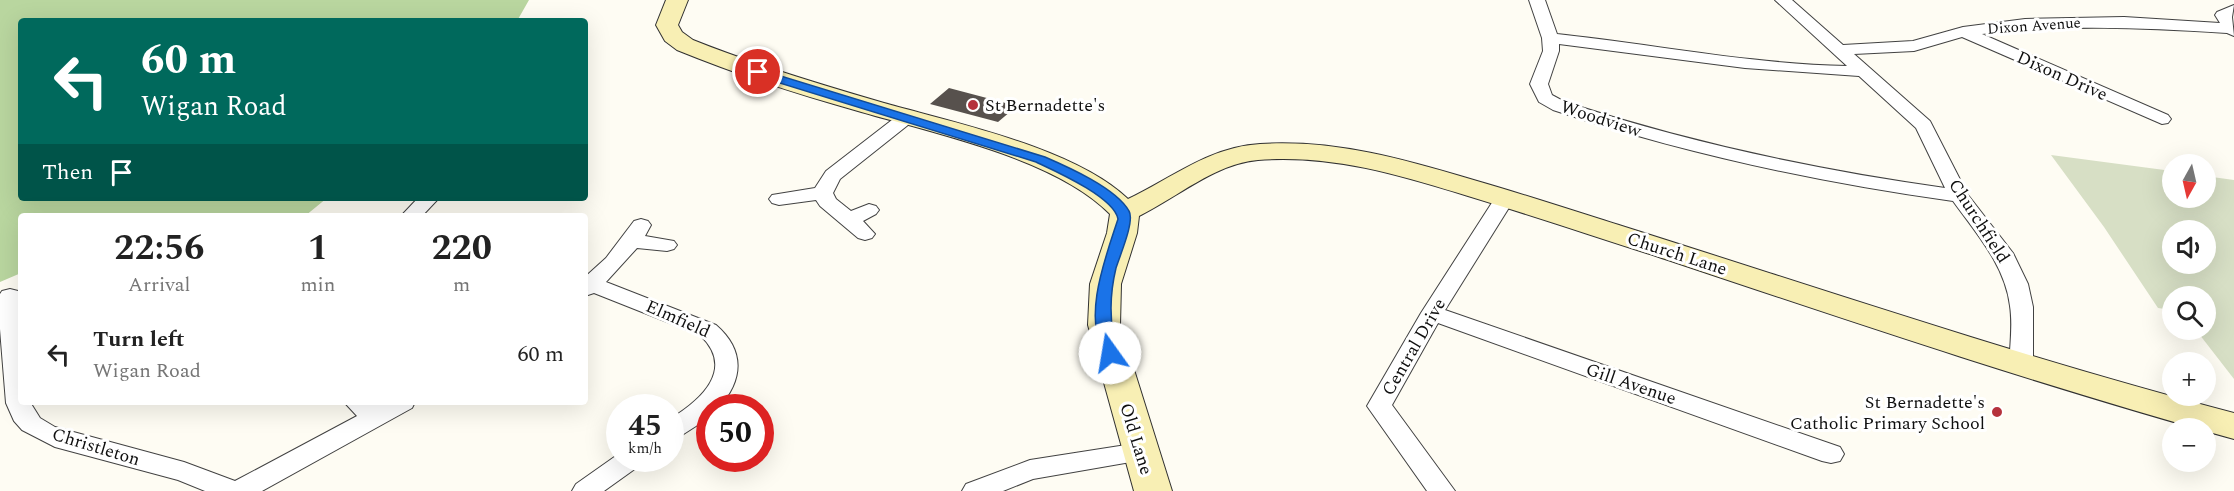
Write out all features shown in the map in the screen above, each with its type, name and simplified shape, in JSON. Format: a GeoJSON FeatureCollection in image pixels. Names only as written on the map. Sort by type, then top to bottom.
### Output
{"type":"FeatureCollection","features":[{"type":"Feature","properties":{"kind":"main road"},"geometry":{"type":"LineString","coordinates":[[677,0],[667,25],[672,36],[685,45],[758,72],[1040,159],[1109,197],[1124,212]]}},
{"type":"Feature","properties":{"kind":"main road","name":"Church Lane"},"geometry":{"type":"LineString","coordinates":[[1124,212],[1211,163],[1236,155],[1271,151],[1339,155],[1387,164],[1505,198],[2021,366],[2234,426]]}},
{"type":"Feature","properties":{"kind":"main road","name":"Old Lane"},"geometry":{"type":"LineString","coordinates":[[1124,212],[1124,227],[1109,269],[1102,315],[1105,334],[1139,452],[1153,491]]}},
{"type":"Feature","properties":{"kind":"street"},"geometry":{"type":"LineString","coordinates":[[1537,0],[1550,38],[1650,48],[1766,66],[1863,70]]}},
{"type":"Feature","properties":{"kind":"street","name":"Churchfield"},"geometry":{"type":"LineString","coordinates":[[1783,0],[1924,125],[1959,196],[1997,246],[2017,284],[2022,307],[2021,366]]}},
{"type":"Feature","properties":{"kind":"street"},"geometry":{"type":"LineString","coordinates":[[2232,30],[2223,15],[2234,10]]}},
{"type":"Feature","properties":{"kind":"street","name":"Dixon Avenue"},"geometry":{"type":"LineString","coordinates":[[1840,50],[1914,46],[1963,32],[2025,24],[2152,23],[2232,30]]}},
{"type":"Feature","properties":{"kind":"street","name":"Dixon Drive"},"geometry":{"type":"LineString","coordinates":[[1963,32],[2162,118]]}},
{"type":"Feature","properties":{"kind":"street","name":"Woodview"},"geometry":{"type":"LineString","coordinates":[[1550,38],[1551,51],[1539,89],[1545,98],[1559,106],[1691,147],[1843,178],[1959,196]]}},
{"type":"Feature","properties":{"kind":"street"},"geometry":{"type":"LineString","coordinates":[[865,234],[827,202],[823,193],[826,184],[833,175],[907,117]]}},
{"type":"Feature","properties":{"kind":"street"},"geometry":{"type":"LineString","coordinates":[[779,199],[823,193]]}},
{"type":"Feature","properties":{"kind":"street","name":"Central Drive"},"geometry":{"type":"LineString","coordinates":[[1442,491],[1379,406],[1432,313],[1505,198]]}},
{"type":"Feature","properties":{"kind":"street"},"geometry":{"type":"LineString","coordinates":[[414,213],[426,201]]}},
{"type":"Feature","properties":{"kind":"street"},"geometry":{"type":"LineString","coordinates":[[849,220],[869,210]]}},
{"type":"Feature","properties":{"kind":"street"},"geometry":{"type":"LineString","coordinates":[[588,287],[637,233],[668,245]]}},
{"type":"Feature","properties":{"kind":"street","name":"Elmfield"},"geometry":{"type":"LineString","coordinates":[[588,287],[632,298],[708,330],[718,337],[728,357],[723,382],[705,406],[684,421]]}},
{"type":"Feature","properties":{"kind":"street","name":"Christleton"},"geometry":{"type":"LineString","coordinates":[[7,312],[18,403]]}},
{"type":"Feature","properties":{"kind":"street","name":"Gill Avenue"},"geometry":{"type":"LineString","coordinates":[[1432,313],[1831,454]]}},
{"type":"Feature","properties":{"kind":"street","name":"Christleton"},"geometry":{"type":"LineString","coordinates":[[19,405],[23,415],[32,424],[64,440],[184,472],[232,491]]}},
{"type":"Feature","properties":{"kind":"street"},"geometry":{"type":"LineString","coordinates":[[240,491],[366,409],[387,405]]}},
{"type":"Feature","properties":{"kind":"street"},"geometry":{"type":"LineString","coordinates":[[975,491],[1030,470],[1139,452]]}},
{"type":"Feature","properties":{"kind":"street"},"geometry":{"type":"LineString","coordinates":[[585,491],[612,472]]}},
{"type":"Feature","properties":{"kind":"green space"},"geometry":{"type":"Polygon","coordinates":[[[0,0],[529,0],[519,18],[18,18],[18,201],[323,201],[309,213],[18,213],[18,274],[0,282],[0,0]]]}},
{"type":"Feature","properties":{"kind":"green space"},"geometry":{"type":"Polygon","coordinates":[[[2051,155],[2162,170],[2162,208],[2216,208],[2216,178],[2234,180],[2234,379],[2216,356],[2216,352],[2213,352],[2204,340],[2216,340],[2216,286],[2162,286],[2162,309],[2158,308],[2104,227],[2051,155]]]}},
{"type":"Feature","properties":{"kind":"building","name":"St Bernadette's"},"geometry":{"type":"Polygon","coordinates":[[[949,88],[1017,106],[998,122],[930,104],[949,88]]]}},
{"type":"Feature","properties":{"kind":"place","name":"St Bernadette's"},"geometry":{"type":"Point","coordinates":[973,105]}},
{"type":"Feature","properties":{"kind":"place","name":"St Bernadette's Catholic Primary School"},"geometry":{"type":"Point","coordinates":[1997,412]}},
{"type":"Feature","properties":{"kind":"route"},"geometry":{"type":"LineString","coordinates":[[758,72],[1040,159],[1109,197],[1124,212],[1125,219],[1109,269],[1103,300],[1102,315],[1110,353]]}}]}
